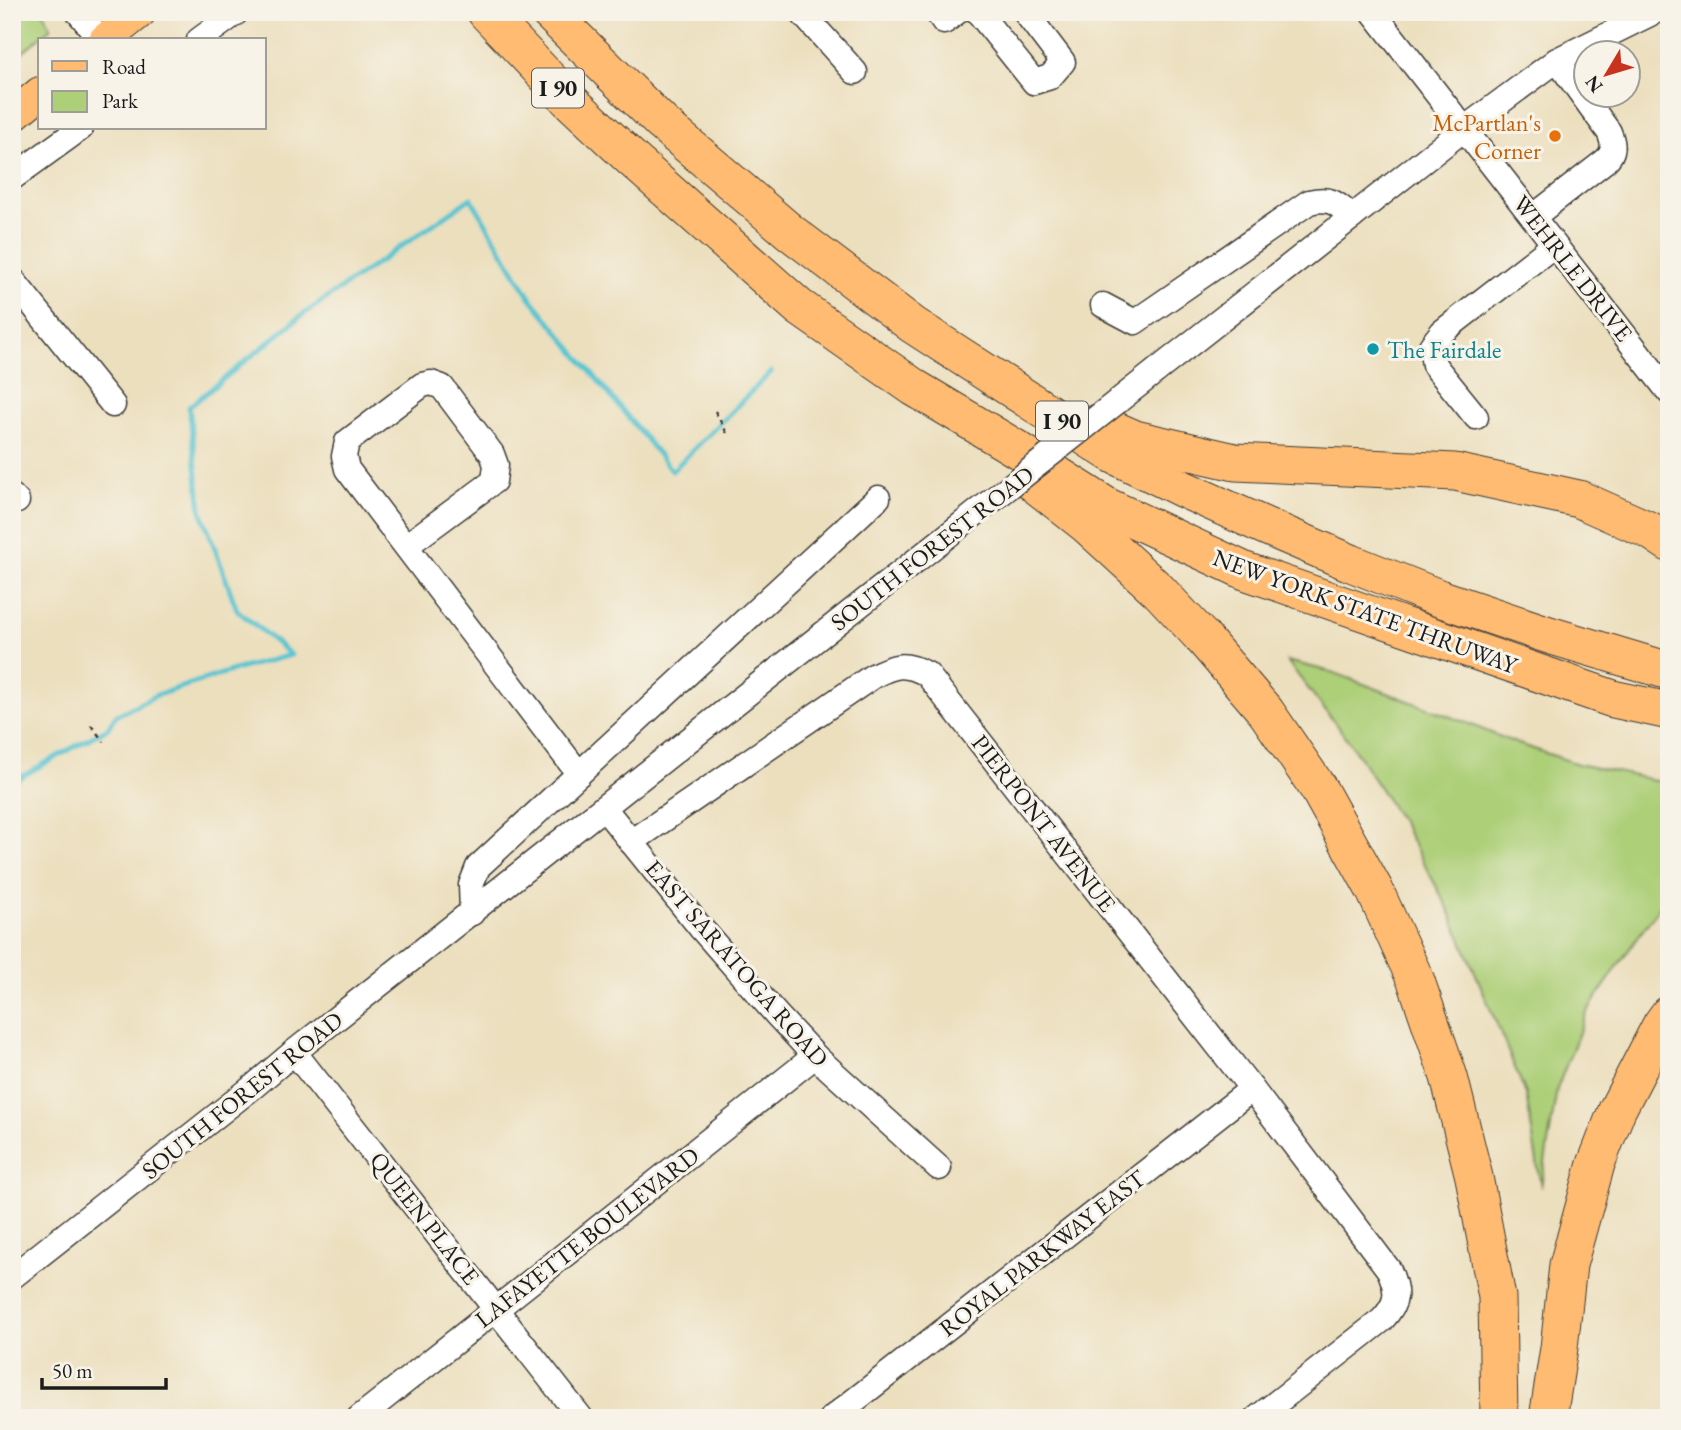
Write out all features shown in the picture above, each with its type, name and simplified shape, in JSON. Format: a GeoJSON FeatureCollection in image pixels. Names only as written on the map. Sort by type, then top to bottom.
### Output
{"type":"FeatureCollection","features":[{"type":"Feature","properties":{"kind":"highway","name":"NEW YORK STATE THRUWAY"},"geometry":{"type":"LineString","coordinates":[[486,12],[568,99],[689,211],[799,307],[915,388],[1108,507],[1245,571],[1613,699],[1669,711]]}},
{"type":"Feature","properties":{"kind":"highway","name":"NEW YORK STATE THRUWAY"},"geometry":{"type":"LineString","coordinates":[[549,12],[662,123],[790,232],[913,325],[1112,454],[1302,542],[1439,598],[1669,671]]}},
{"type":"Feature","properties":{"kind":"highway"},"geometry":{"type":"LineString","coordinates":[[1008,385],[1135,439],[1188,452],[1235,462],[1455,472],[1579,499],[1651,531],[1669,543]]}},
{"type":"Feature","properties":{"kind":"highway"},"geometry":{"type":"LineString","coordinates":[[915,388],[1088,527],[1159,591],[1266,712],[1318,788],[1374,889],[1416,981],[1449,1077],[1474,1177],[1497,1297],[1499,1418]]}},
{"type":"Feature","properties":{"kind":"highway"},"geometry":{"type":"LineString","coordinates":[[1548,1418],[1568,1265],[1596,1164],[1617,1110],[1669,1014]]}},
{"type":"Feature","properties":{"kind":"main road"},"geometry":{"type":"LineString","coordinates":[[106,38],[139,12]]}},
{"type":"Feature","properties":{"kind":"main road"},"geometry":{"type":"LineString","coordinates":[[12,116],[38,95]]}},
{"type":"Feature","properties":{"kind":"street"},"geometry":{"type":"LineString","coordinates":[[78,12],[101,38]]}},
{"type":"Feature","properties":{"kind":"street"},"geometry":{"type":"LineString","coordinates":[[202,38],[237,12]]}},
{"type":"Feature","properties":{"kind":"street"},"geometry":{"type":"LineString","coordinates":[[801,12],[855,72]]}},
{"type":"Feature","properties":{"kind":"street"},"geometry":{"type":"LineString","coordinates":[[937,12],[944,22],[957,12]]}},
{"type":"Feature","properties":{"kind":"street"},"geometry":{"type":"LineString","coordinates":[[978,12],[1034,82],[1050,76],[1063,62],[1025,12]]}},
{"type":"Feature","properties":{"kind":"street","name":"WEHRLE DRIVE"},"geometry":{"type":"LineString","coordinates":[[1373,12],[1669,392]]}},
{"type":"Feature","properties":{"kind":"street","name":"SOUTH FOREST ROAD"},"geometry":{"type":"LineString","coordinates":[[12,1277],[1464,129],[1559,59],[1650,13]]}},
{"type":"Feature","properties":{"kind":"street"},"geometry":{"type":"LineString","coordinates":[[1533,217],[1611,156],[1613,150],[1609,132],[1559,59]]}},
{"type":"Feature","properties":{"kind":"street"},"geometry":{"type":"LineString","coordinates":[[12,178],[78,130]]}},
{"type":"Feature","properties":{"kind":"street"},"geometry":{"type":"LineString","coordinates":[[1103,305],[1135,322],[1309,202],[1323,199],[1335,202],[1352,217]]}},
{"type":"Feature","properties":{"kind":"street"},"geometry":{"type":"LineString","coordinates":[[1476,417],[1434,365],[1431,346],[1442,332],[1554,244]]}},
{"type":"Feature","properties":{"kind":"street"},"geometry":{"type":"LineString","coordinates":[[12,279],[113,405]]}},
{"type":"Feature","properties":{"kind":"street"},"geometry":{"type":"LineString","coordinates":[[406,546],[494,481],[496,464],[492,454],[442,387],[431,383],[422,385],[347,442],[344,456],[347,469],[579,774]]}},
{"type":"Feature","properties":{"kind":"street"},"geometry":{"type":"LineString","coordinates":[[472,913],[471,885],[478,867],[878,498]]}},
{"type":"Feature","properties":{"kind":"street","name":"PIERPONT AVENUE"},"geometry":{"type":"LineString","coordinates":[[631,842],[873,676],[893,666],[912,666],[926,674],[1252,1089],[1388,1269],[1395,1285],[1396,1297],[1391,1310],[1382,1320],[1256,1418]]}},
{"type":"Feature","properties":{"kind":"street","name":"EAST SARATOGA ROAD"},"geometry":{"type":"LineString","coordinates":[[604,808],[700,928],[776,1014],[816,1056],[939,1168]]}},
{"type":"Feature","properties":{"kind":"street","name":"QUEEN PLACE"},"geometry":{"type":"LineString","coordinates":[[294,1052],[581,1418]]}},
{"type":"Feature","properties":{"kind":"street","name":"LAFAYETTE BOULEVARD"},"geometry":{"type":"LineString","coordinates":[[359,1418],[816,1056]]}},
{"type":"Feature","properties":{"kind":"street","name":"ROYAL PARKWAY EAST"},"geometry":{"type":"LineString","coordinates":[[832,1418],[1252,1089]]}},
{"type":"Feature","properties":{"kind":"path"},"geometry":{"type":"LineString","coordinates":[[715,411],[729,437]]}},
{"type":"Feature","properties":{"kind":"path"},"geometry":{"type":"LineString","coordinates":[[91,725],[104,743]]}},
{"type":"Feature","properties":{"kind":"green space"},"geometry":{"type":"Polygon","coordinates":[[[12,12],[44,12],[51,28],[12,61],[12,12]]]}},
{"type":"Feature","properties":{"kind":"green space"},"geometry":{"type":"Polygon","coordinates":[[[1287,661],[1332,672],[1513,742],[1578,764],[1669,783],[1669,894],[1587,1012],[1557,1089],[1541,1187],[1526,1094],[1449,910],[1402,823],[1351,744],[1287,661]]]}},
{"type":"Feature","properties":{"kind":"waterway"},"geometry":{"type":"LineString","coordinates":[[12,782],[108,728],[115,716],[157,695],[291,655],[237,610],[201,510],[189,407],[301,316],[471,198],[529,296],[672,471],[771,372]]}},
{"type":"Feature","properties":{"kind":"place","name":"McPartlan's Corner"},"geometry":{"type":"Point","coordinates":[1555,136]}},
{"type":"Feature","properties":{"kind":"place","name":"The Fairdale"},"geometry":{"type":"Point","coordinates":[1373,349]}}]}
